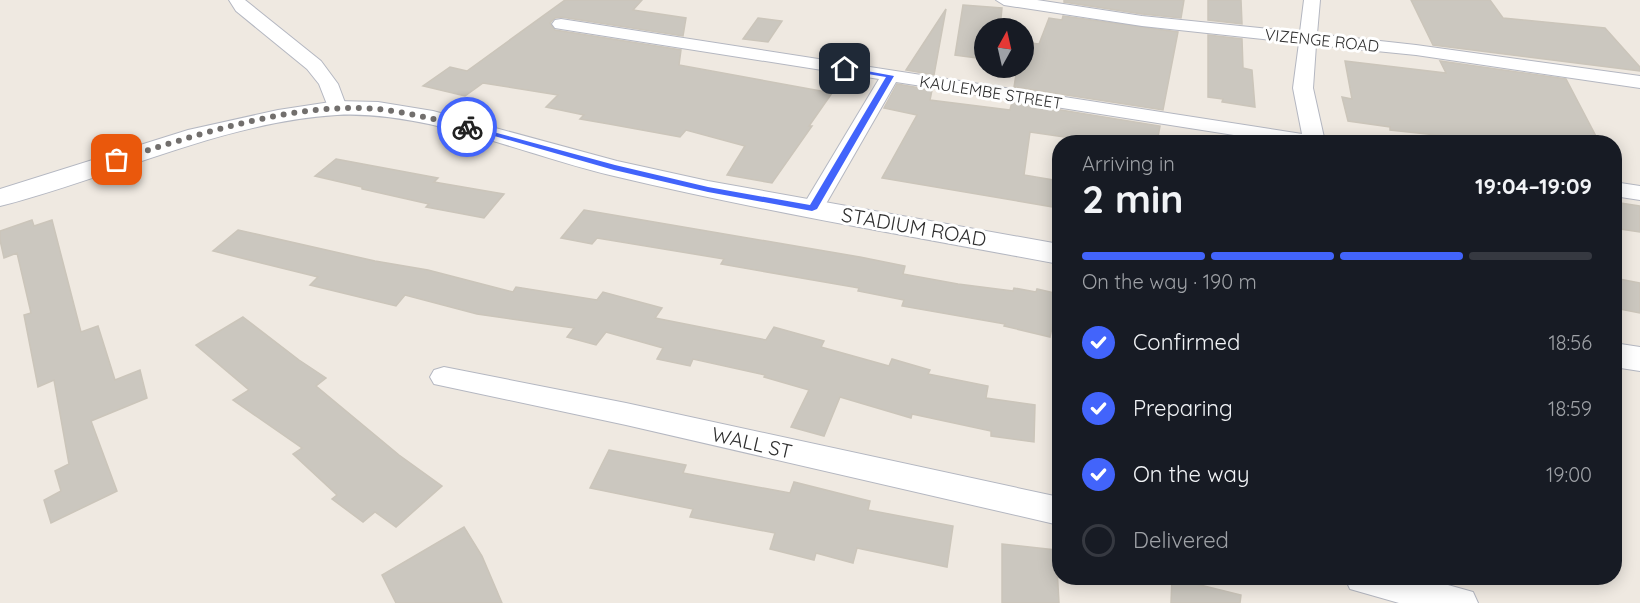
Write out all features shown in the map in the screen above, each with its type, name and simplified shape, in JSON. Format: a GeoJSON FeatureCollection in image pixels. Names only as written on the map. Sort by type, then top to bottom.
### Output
{"type":"FeatureCollection","features":[{"type":"Feature","properties":{"kind":"street"},"geometry":{"type":"LineString","coordinates":[[237,0],[242,7],[314,65],[328,84],[337,108]]}},
{"type":"Feature","properties":{"kind":"street","name":"VIZENGE ROAD"},"geometry":{"type":"LineString","coordinates":[[1004,0],[1309,39],[1416,50],[1640,82]]}},
{"type":"Feature","properties":{"kind":"street"},"geometry":{"type":"LineString","coordinates":[[1312,0],[1303,88],[1313,135]]}},
{"type":"Feature","properties":{"kind":"street","name":"KAULEMBE STREET"},"geometry":{"type":"LineString","coordinates":[[561,24],[1269,135]]}},
{"type":"Feature","properties":{"kind":"street"},"geometry":{"type":"LineString","coordinates":[[812,209],[890,76]]}},
{"type":"Feature","properties":{"kind":"street","name":"STADIUM ROAD"},"geometry":{"type":"LineString","coordinates":[[0,198],[197,135],[278,117],[337,108],[378,109],[433,118],[614,168],[708,189],[1052,253]]}},
{"type":"Feature","properties":{"kind":"street"},"geometry":{"type":"LineString","coordinates":[[1622,190],[1640,193]]}},
{"type":"Feature","properties":{"kind":"street"},"geometry":{"type":"LineString","coordinates":[[1622,356],[1640,359]]}},
{"type":"Feature","properties":{"kind":"street","name":"WALL ST"},"geometry":{"type":"LineString","coordinates":[[444,377],[637,417],[1052,509]]}},
{"type":"Feature","properties":{"kind":"street"},"geometry":{"type":"LineString","coordinates":[[1382,585],[1461,603]]}},
{"type":"Feature","properties":{"kind":"building"},"geometry":{"type":"Polygon","coordinates":[[[565,0],[642,0],[633,10],[686,18],[683,36],[561,17],[555,18],[550,23],[555,30],[681,50],[679,65],[832,93],[772,183],[727,175],[745,146],[686,130],[680,137],[580,119],[584,115],[546,107],[558,95],[483,83],[465,96],[423,86],[450,67],[467,71],[565,0]]]}},
{"type":"Feature","properties":{"kind":"building"},"geometry":{"type":"Polygon","coordinates":[[[1064,0],[1184,0],[1181,18],[1064,2],[1064,0]]]}},
{"type":"Feature","properties":{"kind":"building"},"geometry":{"type":"Polygon","coordinates":[[[1208,0],[1241,0],[1242,24],[1208,20],[1208,0]]]}},
{"type":"Feature","properties":{"kind":"building"},"geometry":{"type":"Polygon","coordinates":[[[1411,0],[1490,0],[1503,18],[1605,28],[1640,67],[1640,71],[1433,45],[1411,0]]]}},
{"type":"Feature","properties":{"kind":"building"},"geometry":{"type":"Polygon","coordinates":[[[963,5],[1002,8],[1001,18],[974,18],[974,58],[955,55],[963,5]]]}},
{"type":"Feature","properties":{"kind":"building"},"geometry":{"type":"Polygon","coordinates":[[[946,9],[934,75],[906,70],[946,9]]]}},
{"type":"Feature","properties":{"kind":"building"},"geometry":{"type":"Polygon","coordinates":[[[1063,16],[1178,32],[1163,110],[1014,87],[1015,78],[1034,78],[1034,43],[1039,44],[1049,18],[1062,20],[1063,16]]]}},
{"type":"Feature","properties":{"kind":"building"},"geometry":{"type":"Polygon","coordinates":[[[758,18],[782,21],[768,42],[743,39],[758,18]]]}},
{"type":"Feature","properties":{"kind":"building"},"geometry":{"type":"Polygon","coordinates":[[[1208,35],[1242,39],[1243,68],[1252,70],[1255,107],[1222,102],[1223,99],[1208,97],[1208,35]]]}},
{"type":"Feature","properties":{"kind":"building"},"geometry":{"type":"Polygon","coordinates":[[[1345,61],[1446,73],[1440,61],[1566,79],[1595,135],[1437,135],[1390,130],[1390,127],[1348,121],[1342,97],[1352,99],[1345,61]]]}},
{"type":"Feature","properties":{"kind":"building"},"geometry":{"type":"Polygon","coordinates":[[[897,84],[932,90],[930,100],[1010,110],[1012,102],[1160,126],[1158,135],[1052,135],[1030,132],[1024,175],[1052,180],[1052,207],[882,178],[917,115],[884,108],[897,84]]]}},
{"type":"Feature","properties":{"kind":"building"},"geometry":{"type":"Polygon","coordinates":[[[336,159],[438,178],[434,182],[504,194],[484,218],[426,207],[429,204],[315,176],[336,159]]]}},
{"type":"Feature","properties":{"kind":"building"},"geometry":{"type":"Polygon","coordinates":[[[1622,203],[1640,206],[1640,232],[1622,229],[1622,203]]]}},
{"type":"Feature","properties":{"kind":"building"},"geometry":{"type":"Polygon","coordinates":[[[584,210],[860,257],[905,266],[903,274],[958,284],[1013,291],[1014,288],[1036,292],[1037,289],[1052,292],[1052,327],[1050,337],[1004,326],[1005,324],[902,306],[904,300],[858,291],[859,288],[721,264],[724,259],[597,238],[592,244],[561,238],[584,210]]]}},
{"type":"Feature","properties":{"kind":"building"},"geometry":{"type":"Polygon","coordinates":[[[32,220],[34,226],[52,220],[81,332],[98,326],[115,380],[140,370],[147,398],[91,421],[117,491],[51,523],[44,500],[61,491],[55,471],[69,464],[54,380],[38,387],[24,315],[31,313],[17,253],[4,258],[0,240],[0,231],[32,220]]]}},
{"type":"Feature","properties":{"kind":"building"},"geometry":{"type":"Polygon","coordinates":[[[238,230],[375,261],[428,270],[513,292],[516,287],[597,300],[603,292],[662,308],[655,318],[766,340],[774,327],[824,341],[821,347],[889,366],[892,359],[930,370],[928,374],[988,386],[986,398],[1035,405],[1034,442],[991,436],[991,431],[912,414],[911,418],[840,397],[824,436],[791,427],[809,390],[764,377],[765,375],[693,359],[690,366],[657,359],[663,348],[606,332],[596,345],[567,337],[574,328],[477,314],[405,295],[396,306],[310,285],[318,277],[213,251],[238,230]]]}},
{"type":"Feature","properties":{"kind":"building"},"geometry":{"type":"Polygon","coordinates":[[[1622,280],[1640,283],[1640,313],[1622,310],[1622,280]]]}},
{"type":"Feature","properties":{"kind":"building"},"geometry":{"type":"Polygon","coordinates":[[[243,317],[326,378],[316,386],[399,455],[442,486],[396,527],[375,512],[363,522],[332,499],[337,495],[293,454],[302,448],[233,400],[249,390],[196,345],[243,317]]]}},
{"type":"Feature","properties":{"kind":"building"},"geometry":{"type":"Polygon","coordinates":[[[609,450],[686,465],[683,473],[790,493],[794,482],[870,501],[868,510],[953,526],[947,567],[857,548],[853,563],[816,553],[814,560],[770,549],[775,533],[690,517],[693,509],[590,488],[609,450]]]}},
{"type":"Feature","properties":{"kind":"building"},"geometry":{"type":"Polygon","coordinates":[[[464,527],[482,556],[502,603],[396,603],[382,575],[464,527]]]}},
{"type":"Feature","properties":{"kind":"building"},"geometry":{"type":"Polygon","coordinates":[[[1002,544],[1052,550],[1052,585],[1058,585],[1059,603],[1002,603],[1002,544]]]}},
{"type":"Feature","properties":{"kind":"building"},"geometry":{"type":"Polygon","coordinates":[[[1172,585],[1200,585],[1241,595],[1240,603],[1171,603],[1172,585]]]}},
{"type":"Feature","properties":{"kind":"way so far"},"geometry":{"type":"LineString","coordinates":[[117,160],[197,135],[278,117],[337,108],[378,109],[433,118],[467,127]]}},
{"type":"Feature","properties":{"kind":"route"},"geometry":{"type":"LineString","coordinates":[[467,127],[614,168],[812,209],[890,76],[845,69]]}}]}
